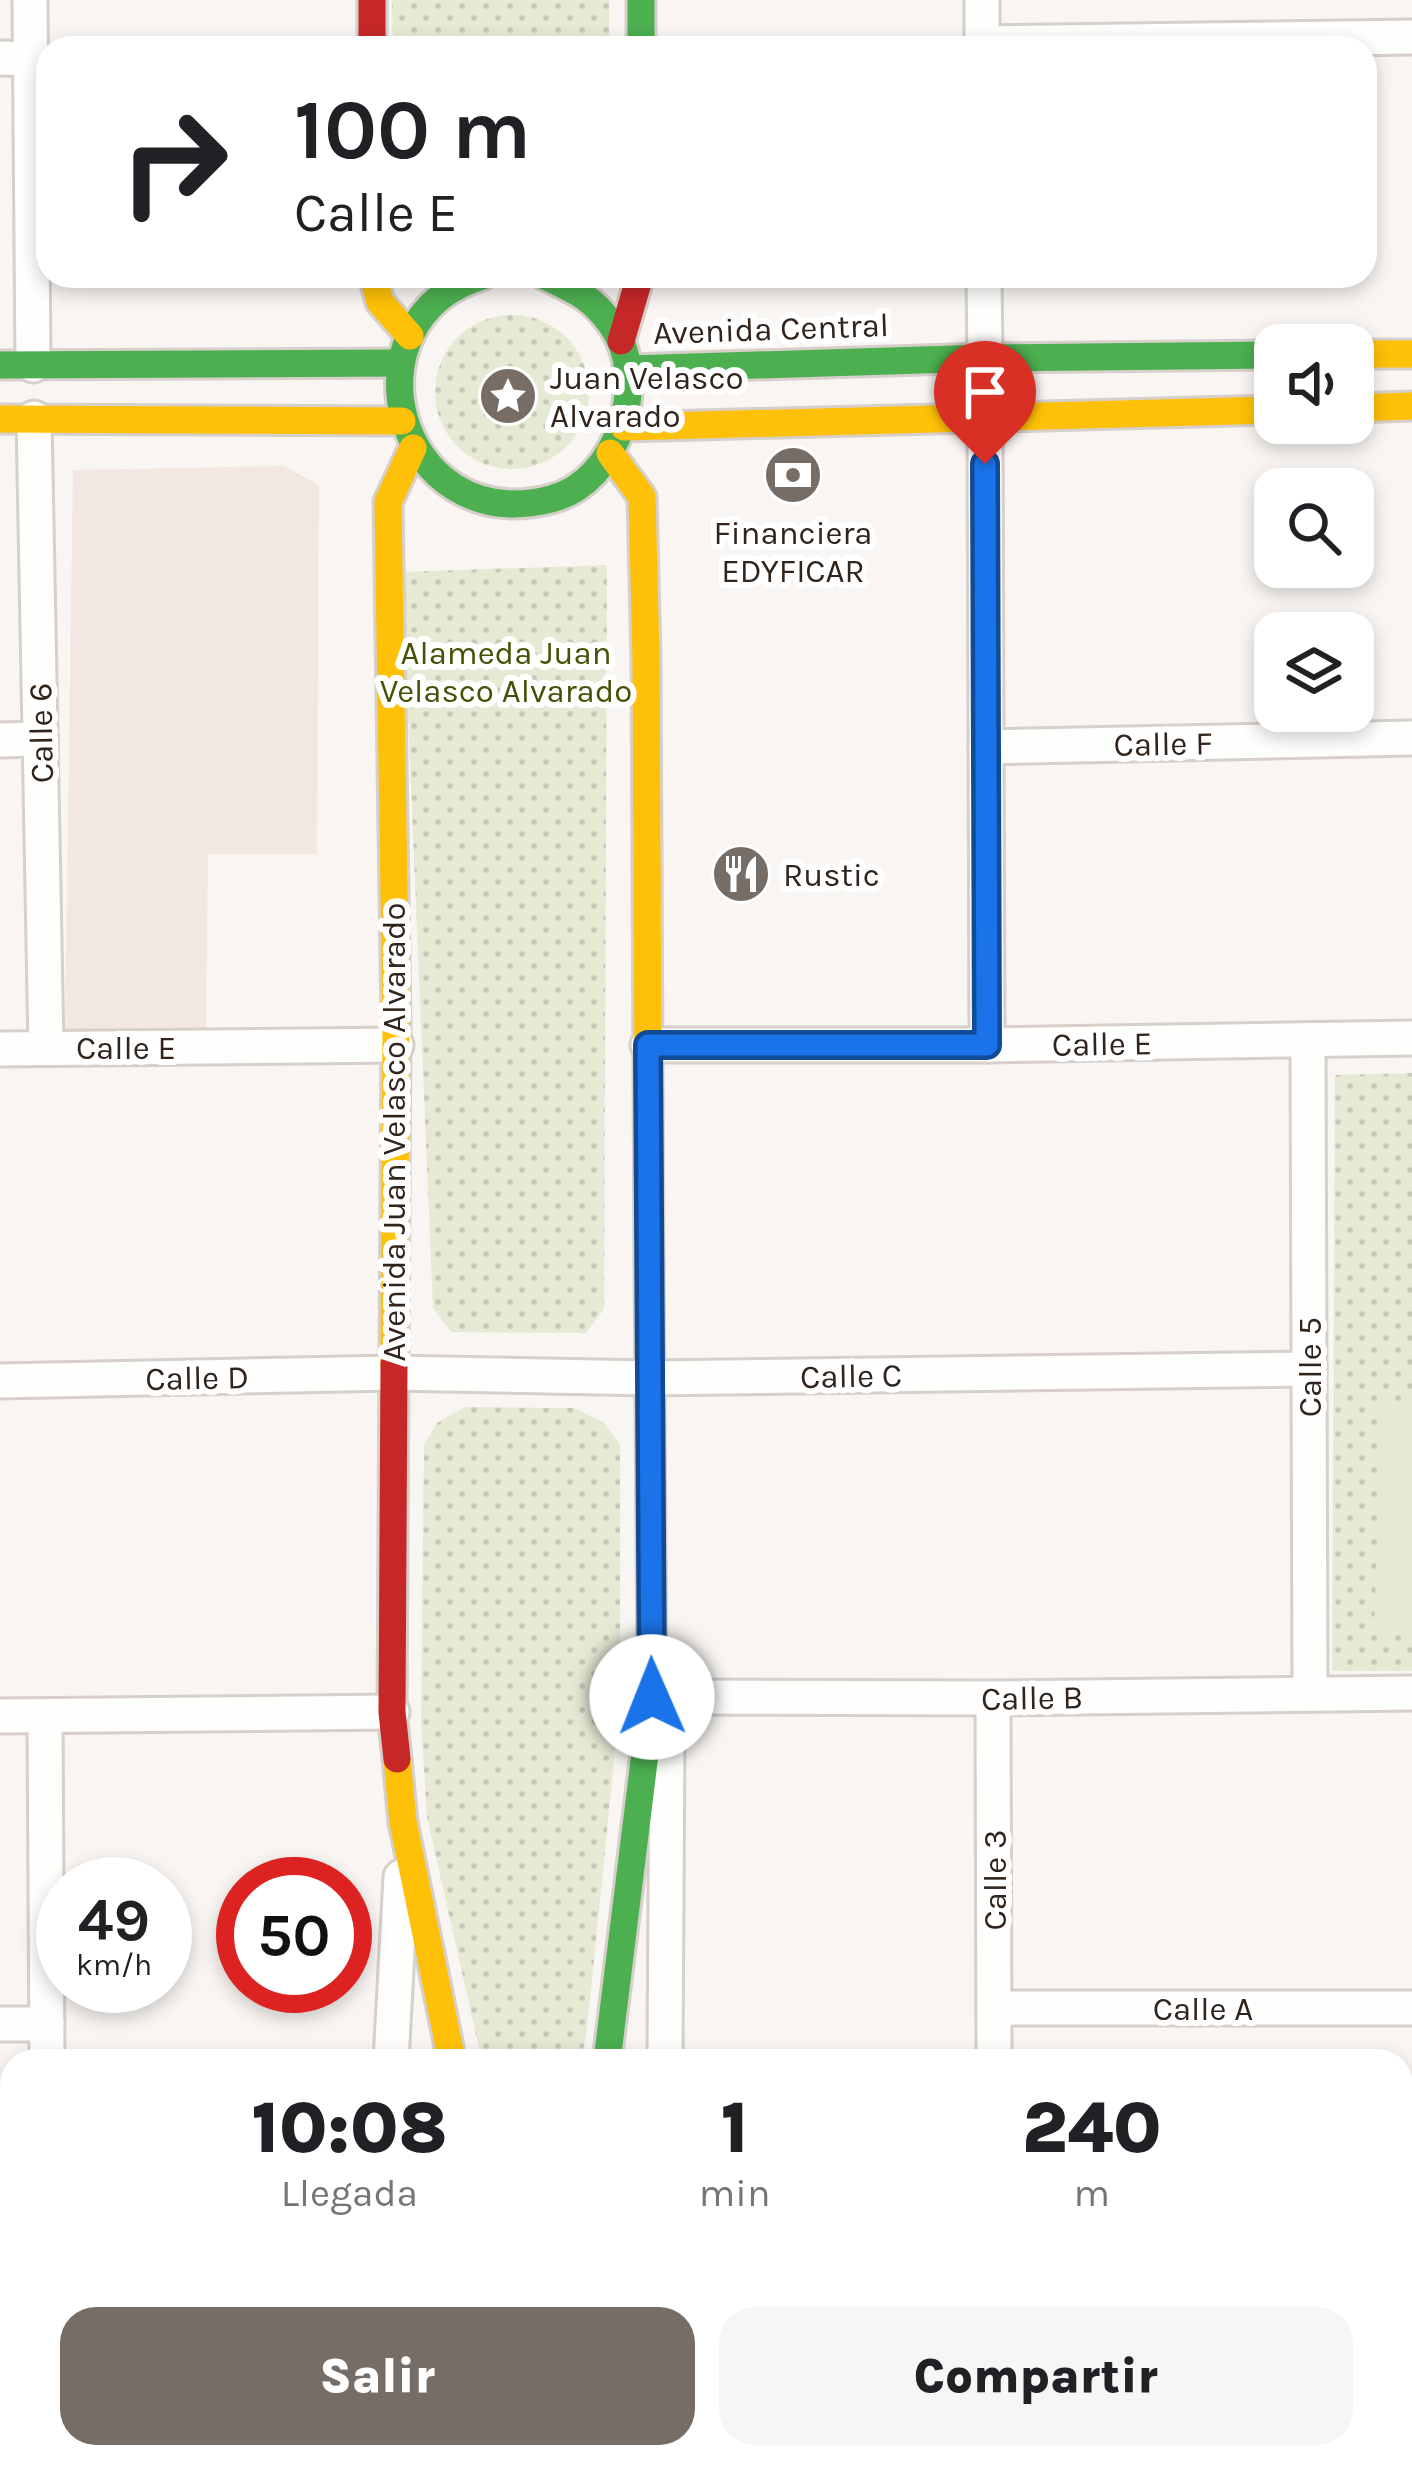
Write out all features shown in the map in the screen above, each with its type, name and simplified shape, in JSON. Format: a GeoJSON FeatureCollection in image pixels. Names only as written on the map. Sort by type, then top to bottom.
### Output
{"type":"FeatureCollection","features":[{"type":"Feature","properties":{"kind":"main road"},"geometry":{"type":"LineString","coordinates":[[372,0],[372,36]]}},
{"type":"Feature","properties":{"kind":"main road"},"geometry":{"type":"LineString","coordinates":[[641,0],[641,36]]}},
{"type":"Feature","properties":{"kind":"main road"},"geometry":{"type":"LineString","coordinates":[[373,288],[386,315],[410,336]]}},
{"type":"Feature","properties":{"kind":"main road"},"geometry":{"type":"LineString","coordinates":[[456,288],[426,311],[410,336],[400,363],[402,422],[413,448],[454,489],[511,505],[540,502],[567,492],[591,475],[624,427],[629,369],[621,341],[606,316],[573,288]]}},
{"type":"Feature","properties":{"kind":"main road"},"geometry":{"type":"LineString","coordinates":[[621,341],[636,288]]}},
{"type":"Feature","properties":{"kind":"main road"},"geometry":{"type":"LineString","coordinates":[[1374,354],[1412,354]]}},
{"type":"Feature","properties":{"kind":"main road","name":"Avenida Central"},"geometry":{"type":"LineString","coordinates":[[629,369],[1254,355]]}},
{"type":"Feature","properties":{"kind":"main road"},"geometry":{"type":"LineString","coordinates":[[16,365],[400,363]]}},
{"type":"Feature","properties":{"kind":"main road"},"geometry":{"type":"LineString","coordinates":[[1374,407],[1412,406]]}},
{"type":"Feature","properties":{"kind":"main road"},"geometry":{"type":"LineString","coordinates":[[624,427],[1254,411]]}},
{"type":"Feature","properties":{"kind":"main road"},"geometry":{"type":"LineString","coordinates":[[17,418],[402,422]]}},
{"type":"Feature","properties":{"kind":"main road","name":"Avenida Juan Velasco Alvarado"},"geometry":{"type":"LineString","coordinates":[[413,448],[388,502],[396,1045],[392,1712],[404,1822],[450,2049]]}},
{"type":"Feature","properties":{"kind":"main road"},"geometry":{"type":"LineString","coordinates":[[609,2049],[659,1697],[650,1378],[642,497],[610,453]]}},
{"type":"Feature","properties":{"kind":"street"},"geometry":{"type":"LineString","coordinates":[[16,365],[15,58],[30,0]]}},
{"type":"Feature","properties":{"kind":"street"},"geometry":{"type":"LineString","coordinates":[[982,0],[982,36]]}},
{"type":"Feature","properties":{"kind":"street"},"geometry":{"type":"LineString","coordinates":[[1377,38],[1412,37]]}},
{"type":"Feature","properties":{"kind":"street"},"geometry":{"type":"LineString","coordinates":[[984,288],[985,358]]}},
{"type":"Feature","properties":{"kind":"street"},"geometry":{"type":"LineString","coordinates":[[985,417],[987,1045]]}},
{"type":"Feature","properties":{"kind":"street","name":"Calle 6"},"geometry":{"type":"LineString","coordinates":[[17,418],[40,739],[46,1048]]}},
{"type":"Feature","properties":{"kind":"street","name":"Calle F"},"geometry":{"type":"LineString","coordinates":[[986,747],[1412,738]]}},
{"type":"Feature","properties":{"kind":"street"},"geometry":{"type":"LineString","coordinates":[[0,740],[40,739]]}},
{"type":"Feature","properties":{"kind":"street","name":"Calle E"},"geometry":{"type":"LineString","coordinates":[[648,1045],[1412,1038]]}},
{"type":"Feature","properties":{"kind":"street","name":"Calle 5"},"geometry":{"type":"LineString","coordinates":[[1308,1040],[1310,1694]]}},
{"type":"Feature","properties":{"kind":"street","name":"Calle E"},"geometry":{"type":"LineString","coordinates":[[0,1049],[396,1045]]}},
{"type":"Feature","properties":{"kind":"street","name":"Calle C"},"geometry":{"type":"LineString","coordinates":[[393,1373],[650,1378],[1309,1369]]}},
{"type":"Feature","properties":{"kind":"street","name":"Calle D"},"geometry":{"type":"LineString","coordinates":[[0,1381],[393,1373]]}},
{"type":"Feature","properties":{"kind":"street","name":"Calle B"},"geometry":{"type":"LineString","coordinates":[[659,1697],[1412,1693]]}},
{"type":"Feature","properties":{"kind":"street"},"geometry":{"type":"LineString","coordinates":[[659,1697],[665,2049]]}},
{"type":"Feature","properties":{"kind":"street","name":"Calle 3"},"geometry":{"type":"LineString","coordinates":[[993,1698],[994,2049]]}},
{"type":"Feature","properties":{"kind":"street"},"geometry":{"type":"LineString","coordinates":[[0,1716],[392,1712]]}},
{"type":"Feature","properties":{"kind":"street"},"geometry":{"type":"LineString","coordinates":[[45,1716],[47,2049]]}},
{"type":"Feature","properties":{"kind":"street","name":"Avenida Juan Velasco Alvarado"},"geometry":{"type":"LineString","coordinates":[[392,2049],[404,1822]]}},
{"type":"Feature","properties":{"kind":"street","name":"Calle A"},"geometry":{"type":"LineString","coordinates":[[994,2008],[1412,2008]]}},
{"type":"Feature","properties":{"kind":"street"},"geometry":{"type":"LineString","coordinates":[[0,2024],[47,2024]]}},
{"type":"Feature","properties":{"kind":"shaded area"},"geometry":{"type":"Polygon","coordinates":[[[284,466],[319,485],[317,854],[208,854],[206,1032],[65,1031],[73,470],[284,466]]]}},
{"type":"Feature","properties":{"kind":"green space"},"geometry":{"type":"Polygon","coordinates":[[[392,0],[609,0],[609,36],[393,36],[392,0]]]}},
{"type":"Feature","properties":{"kind":"green space"},"geometry":{"type":"Polygon","coordinates":[[[512,315],[541,321],[566,338],[583,363],[589,392],[583,421],[566,446],[541,463],[512,469],[483,463],[458,446],[441,421],[435,392],[441,363],[458,338],[483,321],[512,315]]]}},
{"type":"Feature","properties":{"kind":"green space","name":"Alameda Juan Velasco Alvarado"},"geometry":{"type":"Polygon","coordinates":[[[607,565],[604,1309],[586,1333],[451,1332],[433,1308],[402,572],[607,565]]]}},
{"type":"Feature","properties":{"kind":"green space"},"geometry":{"type":"Polygon","coordinates":[[[1412,1073],[1412,1671],[1332,1671],[1335,1075],[1412,1073]]]}},
{"type":"Feature","properties":{"kind":"green space"},"geometry":{"type":"Polygon","coordinates":[[[1382,1402],[1412,1402],[1412,1632],[1374,1631],[1382,1402]]]}},
{"type":"Feature","properties":{"kind":"green space"},"geometry":{"type":"Polygon","coordinates":[[[465,1407],[574,1408],[603,1422],[620,1444],[620,1701],[583,2049],[479,2049],[427,1817],[421,1721],[424,1445],[437,1423],[465,1407]]]}},
{"type":"Feature","properties":{"kind":"traffic: fast"},"geometry":{"type":"LineString","coordinates":[[641,0],[641,36]]}},
{"type":"Feature","properties":{"kind":"traffic: fast"},"geometry":{"type":"LineString","coordinates":[[460,288],[438,300],[411,335],[400,376],[404,419],[423,457],[454,487],[497,503],[551,499],[575,489],[595,472],[622,426],[628,399],[623,347],[604,314],[569,288]]}},
{"type":"Feature","properties":{"kind":"traffic: fast"},"geometry":{"type":"LineString","coordinates":[[629,369],[1254,355]]}},
{"type":"Feature","properties":{"kind":"traffic: fast"},"geometry":{"type":"LineString","coordinates":[[0,365],[400,363]]}},
{"type":"Feature","properties":{"kind":"traffic: fast"},"geometry":{"type":"LineString","coordinates":[[608,2049],[652,1697],[649,1264]]}},
{"type":"Feature","properties":{"kind":"traffic: slow"},"geometry":{"type":"LineString","coordinates":[[376,288],[380,302],[410,336]]}},
{"type":"Feature","properties":{"kind":"traffic: slow"},"geometry":{"type":"LineString","coordinates":[[1374,354],[1412,354]]}},
{"type":"Feature","properties":{"kind":"traffic: slow"},"geometry":{"type":"LineString","coordinates":[[1374,407],[1412,406]]}},
{"type":"Feature","properties":{"kind":"traffic: slow"},"geometry":{"type":"LineString","coordinates":[[624,427],[1254,411]]}},
{"type":"Feature","properties":{"kind":"traffic: slow"},"geometry":{"type":"LineString","coordinates":[[0,419],[402,421]]}},
{"type":"Feature","properties":{"kind":"traffic: slow"},"geometry":{"type":"LineString","coordinates":[[394,1364],[396,1024],[388,502],[413,448]]}},
{"type":"Feature","properties":{"kind":"traffic: slow"},"geometry":{"type":"LineString","coordinates":[[610,453],[642,497],[649,1264]]}},
{"type":"Feature","properties":{"kind":"traffic: slow"},"geometry":{"type":"LineString","coordinates":[[397,1759],[403,1822],[450,2049]]}},
{"type":"Feature","properties":{"kind":"traffic: jam"},"geometry":{"type":"LineString","coordinates":[[372,0],[372,36]]}},
{"type":"Feature","properties":{"kind":"traffic: jam"},"geometry":{"type":"LineString","coordinates":[[621,341],[636,288]]}},
{"type":"Feature","properties":{"kind":"traffic: jam"},"geometry":{"type":"LineString","coordinates":[[394,1364],[392,1712],[397,1759]]}},
{"type":"Feature","properties":{"kind":"place","name":"Juan Velasco Alvarado"},"geometry":{"type":"Point","coordinates":[508,396]}},
{"type":"Feature","properties":{"kind":"place","name":"Financiera EDYFICAR"},"geometry":{"type":"Point","coordinates":[793,475]}},
{"type":"Feature","properties":{"kind":"place","name":"Rustic"},"geometry":{"type":"Point","coordinates":[741,874]}},
{"type":"Feature","properties":{"kind":"route"},"geometry":{"type":"LineString","coordinates":[[652,1697],[648,1045],[987,1045],[985,464]]}}]}
